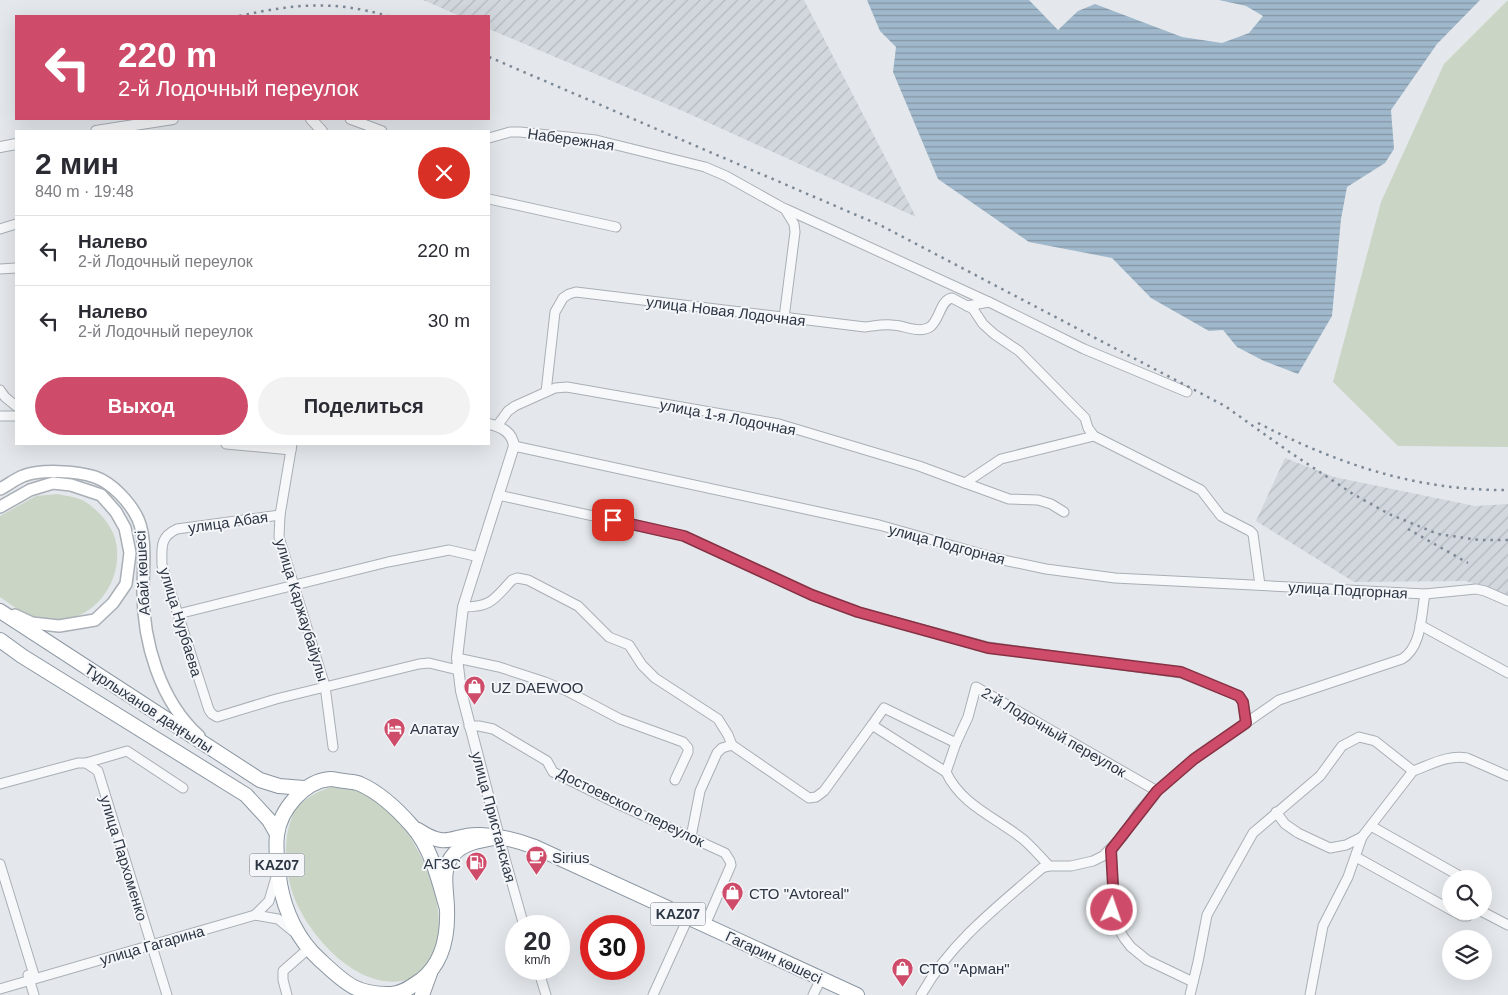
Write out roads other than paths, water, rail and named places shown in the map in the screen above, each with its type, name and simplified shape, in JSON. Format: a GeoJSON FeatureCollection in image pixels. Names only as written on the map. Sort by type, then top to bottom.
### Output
{"type":"FeatureCollection","features":[{"type":"Feature","properties":{"kind":"highway","name":"Тұрлыханов даңғылы"},"geometry":{"type":"LineString","coordinates":[[0,610],[260,780],[279,786],[304,788]]}},
{"type":"Feature","properties":{"kind":"highway","name":"Тұрлыханов даңғылы"},"geometry":{"type":"LineString","coordinates":[[0,640],[22,656],[246,795],[269,820],[277,834]]}},
{"type":"Feature","properties":{"kind":"highway","name":"KAZ07"},"geometry":{"type":"LineString","coordinates":[[447,909],[426,846],[413,827],[386,800],[359,783],[330,779],[304,788],[286,809],[277,834],[277,866],[283,901],[299,936],[308,949],[348,986],[365,994],[392,994],[405,990],[430,973],[441,954],[446,932],[447,909],[446,871],[453,855],[460,848],[477,841],[498,837]]}},
{"type":"Feature","properties":{"kind":"highway","name":"KAZ07"},"geometry":{"type":"LineString","coordinates":[[413,827],[428,837],[439,841],[451,841],[474,835],[498,837]]}},
{"type":"Feature","properties":{"kind":"highway","name":"Гагарин көшесі"},"geometry":{"type":"LineString","coordinates":[[498,837],[512,839],[534,847],[857,995]]}},
{"type":"Feature","properties":{"kind":"highway"},"geometry":{"type":"LineString","coordinates":[[422,995],[430,973]]}},
{"type":"Feature","properties":{"kind":"main road","name":"Абай көшесі"},"geometry":{"type":"LineString","coordinates":[[0,489],[24,475],[53,471],[96,477],[116,491],[129,505],[138,519],[143,537],[143,613],[148,643],[164,690],[190,727],[227,760]]}},
{"type":"Feature","properties":{"kind":"main road","name":"Абай көшесі"},"geometry":{"type":"LineString","coordinates":[[0,507],[30,490],[53,483],[71,484],[101,496],[116,512],[125,528],[130,553],[126,584],[113,603],[95,620],[59,626],[32,623],[0,610]]}},
{"type":"Feature","properties":{"kind":"main road"},"geometry":{"type":"LineString","coordinates":[[0,647],[22,656]]}},
{"type":"Feature","properties":{"kind":"street"},"geometry":{"type":"LineString","coordinates":[[102,130],[167,120]]}},
{"type":"Feature","properties":{"kind":"street"},"geometry":{"type":"LineString","coordinates":[[312,120],[321,130]]}},
{"type":"Feature","properties":{"kind":"street"},"geometry":{"type":"LineString","coordinates":[[353,120],[379,130]]}},
{"type":"Feature","properties":{"kind":"street","name":"Набережная"},"geometry":{"type":"LineString","coordinates":[[490,138],[510,132],[520,132],[596,140],[705,167],[726,176],[786,209],[989,302],[1084,349],[1187,392]]}},
{"type":"Feature","properties":{"kind":"street"},"geometry":{"type":"LineString","coordinates":[[0,147],[15,144]]}},
{"type":"Feature","properties":{"kind":"street"},"geometry":{"type":"LineString","coordinates":[[490,199],[616,227]]}},
{"type":"Feature","properties":{"kind":"street"},"geometry":{"type":"LineString","coordinates":[[784,318],[795,232],[794,224],[786,209]]}},
{"type":"Feature","properties":{"kind":"street"},"geometry":{"type":"LineString","coordinates":[[0,229],[15,224]]}},
{"type":"Feature","properties":{"kind":"street"},"geometry":{"type":"LineString","coordinates":[[0,269],[15,268]]}},
{"type":"Feature","properties":{"kind":"street","name":"улица Новая Лодочная"},"geometry":{"type":"LineString","coordinates":[[546,392],[555,312],[558,304],[569,294],[576,292],[865,327],[897,325],[915,330],[923,330],[931,326],[949,298],[967,306]]}},
{"type":"Feature","properties":{"kind":"street"},"geometry":{"type":"LineString","coordinates":[[967,306],[989,302]]}},
{"type":"Feature","properties":{"kind":"street"},"geometry":{"type":"LineString","coordinates":[[967,306],[973,310],[983,324],[994,334],[1019,350],[1067,399],[1084,418],[1094,436],[1201,490],[1221,516],[1250,531],[1253,534],[1260,586]]}},
{"type":"Feature","properties":{"kind":"street","name":"улица 1-я Лодочная"},"geometry":{"type":"LineString","coordinates":[[493,425],[508,411],[555,388],[568,387],[780,424],[919,466],[1009,499],[1038,500],[1064,512]]}},
{"type":"Feature","properties":{"kind":"street"},"geometry":{"type":"LineString","coordinates":[[0,390],[15,405]]}},
{"type":"Feature","properties":{"kind":"street"},"geometry":{"type":"LineString","coordinates":[[0,416],[15,416]]}},
{"type":"Feature","properties":{"kind":"street"},"geometry":{"type":"LineString","coordinates":[[493,425],[509,434],[513,439],[514,446]]}},
{"type":"Feature","properties":{"kind":"street"},"geometry":{"type":"LineString","coordinates":[[965,483],[1001,459],[1094,436]]}},
{"type":"Feature","properties":{"kind":"street"},"geometry":{"type":"LineString","coordinates":[[248,445],[291,447]]}},
{"type":"Feature","properties":{"kind":"street","name":"улица Пристанская"},"geometry":{"type":"LineString","coordinates":[[514,446],[463,607],[458,670],[469,726],[521,915]]}},
{"type":"Feature","properties":{"kind":"street","name":"улица Подгорная"},"geometry":{"type":"LineString","coordinates":[[514,446],[879,525],[1003,560],[1046,569],[1115,578],[1425,594],[1476,589],[1508,601]]}},
{"type":"Feature","properties":{"kind":"street","name":"улица Каржаубайулы"},"geometry":{"type":"LineString","coordinates":[[291,447],[280,515],[279,537],[325,686],[333,747]]}},
{"type":"Feature","properties":{"kind":"street"},"geometry":{"type":"LineString","coordinates":[[498,495],[684,536],[812,595],[858,612],[988,648],[1181,672],[1239,696],[1243,702],[1246,723]]}},
{"type":"Feature","properties":{"kind":"street","name":"улица Абая"},"geometry":{"type":"LineString","coordinates":[[177,529],[280,515]]}},
{"type":"Feature","properties":{"kind":"street","name":"улица Нурбаева"},"geometry":{"type":"LineString","coordinates":[[177,529],[168,533],[162,542],[162,565],[209,710],[212,714],[217,717],[325,686]]}},
{"type":"Feature","properties":{"kind":"street"},"geometry":{"type":"LineString","coordinates":[[178,614],[388,562],[449,550],[479,557]]}},
{"type":"Feature","properties":{"kind":"street"},"geometry":{"type":"LineString","coordinates":[[463,607],[483,606],[489,603],[512,580],[517,578],[528,580],[578,606],[610,638],[629,645],[642,664],[655,678],[718,719],[732,745],[809,798],[816,797],[824,791],[884,708],[956,743]]}},
{"type":"Feature","properties":{"kind":"street"},"geometry":{"type":"LineString","coordinates":[[921,995],[950,952],[970,931],[1042,868],[1049,866],[1071,866],[1104,856],[1111,850],[1157,791],[1194,759],[1279,700],[1402,659],[1412,650],[1420,625],[1425,594]]}},
{"type":"Feature","properties":{"kind":"street"},"geometry":{"type":"LineString","coordinates":[[1420,625],[1508,673]]}},
{"type":"Feature","properties":{"kind":"street"},"geometry":{"type":"LineString","coordinates":[[458,658],[499,667],[545,682],[567,691],[620,719],[683,742],[688,748],[688,752],[675,780]]}},
{"type":"Feature","properties":{"kind":"street"},"geometry":{"type":"LineString","coordinates":[[325,686],[419,664],[429,663],[458,670]]}},
{"type":"Feature","properties":{"kind":"street","name":"2-й Лодочный переулок"},"geometry":{"type":"LineString","coordinates":[[946,772],[968,717],[976,687],[1157,791]]}},
{"type":"Feature","properties":{"kind":"street"},"geometry":{"type":"LineString","coordinates":[[872,724],[946,772],[950,782],[962,796],[1025,841],[1049,866]]}},
{"type":"Feature","properties":{"kind":"street","name":"Достоевского переулок"},"geometry":{"type":"LineString","coordinates":[[469,726],[493,729],[547,761],[554,772],[620,805],[725,853],[731,865],[705,925]]}},
{"type":"Feature","properties":{"kind":"street"},"geometry":{"type":"LineString","coordinates":[[1190,995],[1207,915],[1253,833],[1320,776],[1342,746],[1359,737],[1375,741],[1413,771]]}},
{"type":"Feature","properties":{"kind":"street"},"geometry":{"type":"LineString","coordinates":[[691,837],[700,791],[717,753],[722,748],[732,745]]}},
{"type":"Feature","properties":{"kind":"street"},"geometry":{"type":"LineString","coordinates":[[0,784],[127,751],[183,788]]}},
{"type":"Feature","properties":{"kind":"street"},"geometry":{"type":"LineString","coordinates":[[1276,812],[1285,824],[1298,833],[1330,848],[1346,845],[1362,837],[1413,771],[1460,756],[1508,776]]}},
{"type":"Feature","properties":{"kind":"street","name":"улица Пархоменко"},"geometry":{"type":"LineString","coordinates":[[82,763],[98,771],[167,995]]}},
{"type":"Feature","properties":{"kind":"street"},"geometry":{"type":"LineString","coordinates":[[1372,826],[1449,870]]}},
{"type":"Feature","properties":{"kind":"street"},"geometry":{"type":"LineString","coordinates":[[1310,995],[1323,926],[1348,877],[1362,837]]}},
{"type":"Feature","properties":{"kind":"street"},"geometry":{"type":"LineString","coordinates":[[1111,850],[1113,919],[1124,938],[1131,947],[1147,960],[1193,982]]}},
{"type":"Feature","properties":{"kind":"street"},"geometry":{"type":"LineString","coordinates":[[1356,857],[1442,905]]}},
{"type":"Feature","properties":{"kind":"street"},"geometry":{"type":"LineString","coordinates":[[0,864],[32,979],[34,995]]}},
{"type":"Feature","properties":{"kind":"street"},"geometry":{"type":"LineString","coordinates":[[255,915],[269,901],[275,885],[277,866]]}},
{"type":"Feature","properties":{"kind":"street"},"geometry":{"type":"LineString","coordinates":[[0,884],[2,897],[32,979]]}},
{"type":"Feature","properties":{"kind":"street","name":"улица Гагарина"},"geometry":{"type":"LineString","coordinates":[[0,989],[255,915],[278,919],[299,936]]}},
{"type":"Feature","properties":{"kind":"street"},"geometry":{"type":"LineString","coordinates":[[1492,917],[1508,925]]}},
{"type":"Feature","properties":{"kind":"street"},"geometry":{"type":"LineString","coordinates":[[653,995],[688,918]]}},
{"type":"Feature","properties":{"kind":"street"},"geometry":{"type":"LineString","coordinates":[[287,995],[283,971],[308,949]]}},
{"type":"Feature","properties":{"kind":"street"},"geometry":{"type":"LineString","coordinates":[[813,995],[821,979]]}},
{"type":"Feature","properties":{"kind":"street"},"geometry":{"type":"LineString","coordinates":[[541,980],[546,995]]}},
{"type":"Feature","properties":{"kind":"water"},"geometry":{"type":"Polygon","coordinates":[[[867,0],[1029,0],[1058,30],[1078,11],[1095,4],[1182,37],[1222,43],[1249,33],[1263,16],[1246,6],[1219,0],[1480,0],[1437,44],[1391,110],[1394,149],[1385,163],[1347,187],[1341,219],[1332,316],[1298,374],[1264,361],[1237,347],[1223,330],[1209,331],[1151,298],[1112,258],[1029,242],[938,179],[893,72],[896,47],[880,31],[867,0]]]}},
{"type":"Feature","properties":{"kind":"railway"},"geometry":{"type":"LineString","coordinates":[[245,15],[278,9],[314,6],[349,8],[384,15]]}},
{"type":"Feature","properties":{"kind":"railway"},"geometry":{"type":"LineString","coordinates":[[490,57],[882,226],[1225,406],[1353,494],[1389,514],[1438,534],[1479,540],[1508,540]]}},
{"type":"Feature","properties":{"kind":"railway"},"geometry":{"type":"LineString","coordinates":[[1258,423],[1318,451],[1379,472],[1442,486],[1508,490]]}},
{"type":"Feature","properties":{"kind":"railway"},"geometry":{"type":"LineString","coordinates":[[1408,529],[1468,563]]}},
{"type":"Feature","properties":{"kind":"place","name":"UZ DAEWOO"},"geometry":{"type":"Point","coordinates":[475,706]}},
{"type":"Feature","properties":{"kind":"place","name":"Алатау"},"geometry":{"type":"Point","coordinates":[394,747]}},
{"type":"Feature","properties":{"kind":"place","name":"Sirius"},"geometry":{"type":"Point","coordinates":[536,876]}},
{"type":"Feature","properties":{"kind":"place","name":"АГЗС"},"geometry":{"type":"Point","coordinates":[477,882]}},
{"type":"Feature","properties":{"kind":"place","name":"СТО \"Avtoreal\""},"geometry":{"type":"Point","coordinates":[733,912]}},
{"type":"Feature","properties":{"kind":"place","name":"СТО \"Арман\""},"geometry":{"type":"Point","coordinates":[903,987]}}]}
